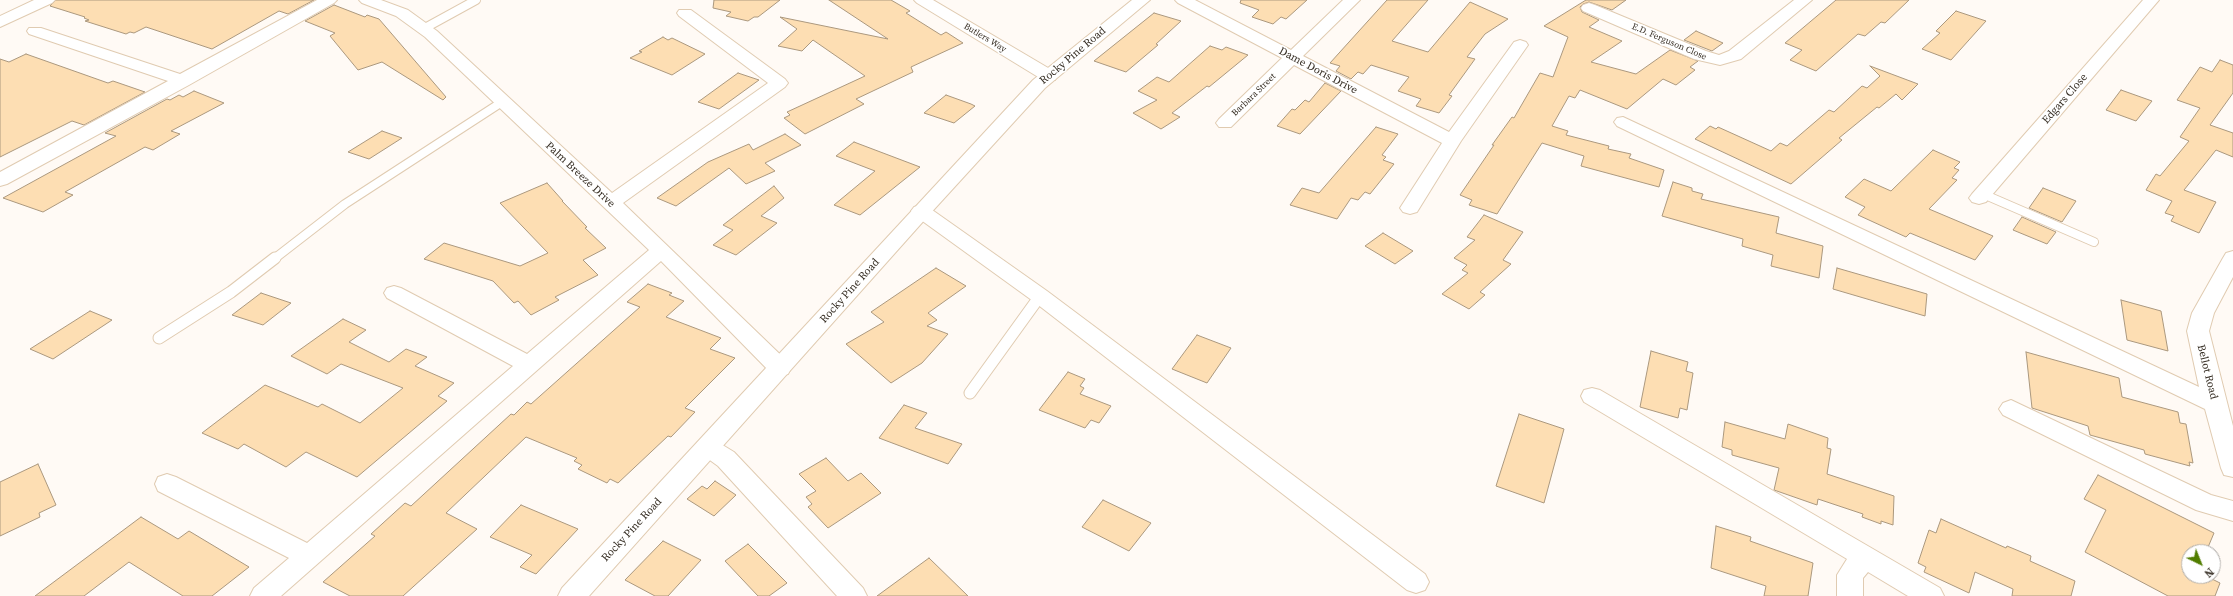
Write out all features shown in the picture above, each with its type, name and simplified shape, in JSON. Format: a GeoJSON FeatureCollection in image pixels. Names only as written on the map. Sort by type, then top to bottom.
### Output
{"type":"FeatureCollection","features":[{"type":"Feature","properties":{"kind":"street"},"geometry":{"type":"LineString","coordinates":[[0,22],[47,0]]}},
{"type":"Feature","properties":{"kind":"street"},"geometry":{"type":"LineString","coordinates":[[0,180],[183,81],[328,0]]}},
{"type":"Feature","properties":{"kind":"street","name":"Palm Breeze Drive"},"geometry":{"type":"LineString","coordinates":[[367,0],[402,13],[425,28],[661,250],[780,368]]}},
{"type":"Feature","properties":{"kind":"street","name":"Butlers Way"},"geometry":{"type":"LineString","coordinates":[[922,0],[1048,76]]}},
{"type":"Feature","properties":{"kind":"street","name":"Rocky Pine Road"},"geometry":{"type":"LineString","coordinates":[[577,594],[921,211],[1048,76],[1142,0]]}},
{"type":"Feature","properties":{"kind":"street","name":"Dame Doris Drive"},"geometry":{"type":"LineString","coordinates":[[1183,0],[1452,141]]}},
{"type":"Feature","properties":{"kind":"street","name":"Barbara Street"},"geometry":{"type":"LineString","coordinates":[[1225,123],[1352,0]]}},
{"type":"Feature","properties":{"kind":"street","name":"E.D. Ferguson Close"},"geometry":{"type":"LineString","coordinates":[[1589,8],[1700,55],[1720,60],[1735,55],[1804,0]]}},
{"type":"Feature","properties":{"kind":"street","name":"Edgars Close"},"geometry":{"type":"LineString","coordinates":[[1981,196],[2151,0]]}},
{"type":"Feature","properties":{"kind":"street"},"geometry":{"type":"LineString","coordinates":[[610,203],[779,82],[685,12]]}},
{"type":"Feature","properties":{"kind":"street"},"geometry":{"type":"LineString","coordinates":[[35,31],[183,81]]}},
{"type":"Feature","properties":{"kind":"street"},"geometry":{"type":"LineString","coordinates":[[1410,208],[1452,141],[1520,45]]}},
{"type":"Feature","properties":{"kind":"street"},"geometry":{"type":"LineString","coordinates":[[1623,122],[2215,404]]}},
{"type":"Feature","properties":{"kind":"street"},"geometry":{"type":"LineString","coordinates":[[921,211],[1040,296],[1416,582]]}},
{"type":"Feature","properties":{"kind":"street"},"geometry":{"type":"LineString","coordinates":[[263,596],[661,250]]}},
{"type":"Feature","properties":{"kind":"street","name":"Bellot Road"},"geometry":{"type":"LineString","coordinates":[[2233,258],[2203,313],[2198,331],[2199,341],[2215,404],[2233,468]]}},
{"type":"Feature","properties":{"kind":"street"},"geometry":{"type":"LineString","coordinates":[[394,293],[529,365]]}},
{"type":"Feature","properties":{"kind":"street"},"geometry":{"type":"LineString","coordinates":[[1592,396],[1931,596]]}},
{"type":"Feature","properties":{"kind":"street"},"geometry":{"type":"LineString","coordinates":[[2011,409],[2205,503],[2233,510]]}},
{"type":"Feature","properties":{"kind":"street"},"geometry":{"type":"LineString","coordinates":[[708,448],[726,459],[854,596]]}},
{"type":"Feature","properties":{"kind":"street"},"geometry":{"type":"LineString","coordinates":[[167,484],[308,556]]}},
{"type":"Feature","properties":{"kind":"street"},"geometry":{"type":"LineString","coordinates":[[1850,596],[1850,575],[1864,556]]}},
{"type":"Feature","properties":{"kind":"lane"},"geometry":{"type":"LineString","coordinates":[[425,28],[476,0]]}},
{"type":"Feature","properties":{"kind":"lane"},"geometry":{"type":"LineString","coordinates":[[159,338],[231,292],[345,204],[502,102]]}},
{"type":"Feature","properties":{"kind":"lane"},"geometry":{"type":"LineString","coordinates":[[1981,196],[2094,242]]}},
{"type":"Feature","properties":{"kind":"lane"},"geometry":{"type":"LineString","coordinates":[[970,393],[1040,296]]}},
{"type":"Feature","properties":{"kind":"building"},"geometry":{"type":"Polygon","coordinates":[[[56,0],[314,0],[288,14],[279,11],[212,49],[146,27],[134,33],[130,32],[126,34],[85,21],[89,20],[84,18],[85,17],[50,6],[56,0]]]}},
{"type":"Feature","properties":{"kind":"building"},"geometry":{"type":"Polygon","coordinates":[[[714,0],[780,0],[758,17],[754,17],[748,21],[726,16],[731,12],[713,8],[714,0]]]}},
{"type":"Feature","properties":{"kind":"building"},"geometry":{"type":"Polygon","coordinates":[[[829,0],[891,0],[910,11],[906,13],[941,35],[946,32],[963,43],[911,67],[913,72],[856,99],[864,104],[805,134],[784,118],[790,115],[787,112],[865,76],[813,40],[802,51],[778,46],[797,29],[780,17],[888,39],[829,0]]]}},
{"type":"Feature","properties":{"kind":"building"},"geometry":{"type":"Polygon","coordinates":[[[1241,0],[1307,0],[1286,19],[1281,17],[1273,24],[1252,17],[1259,10],[1240,3],[1241,0]]]}},
{"type":"Feature","properties":{"kind":"building"},"geometry":{"type":"Polygon","coordinates":[[[1387,0],[1428,0],[1392,41],[1428,52],[1470,2],[1508,19],[1485,34],[1467,57],[1475,59],[1449,95],[1452,96],[1439,113],[1416,106],[1421,99],[1398,91],[1409,77],[1371,65],[1363,74],[1358,72],[1351,79],[1336,71],[1340,66],[1330,63],[1387,0]]]}},
{"type":"Feature","properties":{"kind":"building"},"geometry":{"type":"Polygon","coordinates":[[[1586,0],[1626,0],[1612,10],[1589,2],[1580,7],[1582,12],[1599,20],[1589,27],[1622,41],[1591,62],[1636,74],[1670,50],[1698,61],[1690,67],[1695,70],[1676,85],[1663,79],[1627,109],[1580,90],[1575,98],[1569,96],[1552,126],[1568,131],[1566,135],[1609,146],[1608,149],[1631,154],[1629,158],[1664,170],[1659,187],[1581,166],[1584,156],[1542,143],[1497,214],[1469,205],[1472,200],[1460,195],[1494,145],[1492,145],[1512,117],[1514,118],[1540,73],[1553,77],[1568,37],[1544,26],[1586,0]]]}},
{"type":"Feature","properties":{"kind":"building"},"geometry":{"type":"Polygon","coordinates":[[[1836,0],[1909,0],[1885,23],[1881,22],[1865,36],[1858,34],[1816,71],[1790,60],[1802,50],[1785,43],[1836,0]]]}},
{"type":"Feature","properties":{"kind":"building"},"geometry":{"type":"Polygon","coordinates":[[[334,5],[365,17],[367,15],[379,19],[446,97],[443,100],[382,62],[358,70],[330,36],[335,33],[305,21],[334,5]]]}},
{"type":"Feature","properties":{"kind":"building"},"geometry":{"type":"Polygon","coordinates":[[[1956,11],[1986,21],[1951,60],[1922,49],[1940,33],[1936,31],[1956,11]]]}},
{"type":"Feature","properties":{"kind":"building"},"geometry":{"type":"Polygon","coordinates":[[[1154,13],[1181,21],[1156,44],[1158,45],[1126,72],[1094,61],[1154,13]]]}},
{"type":"Feature","properties":{"kind":"building"},"geometry":{"type":"Polygon","coordinates":[[[1696,31],[1723,43],[1712,51],[1684,40],[1696,31]]]}},
{"type":"Feature","properties":{"kind":"building"},"geometry":{"type":"Polygon","coordinates":[[[663,37],[668,40],[672,38],[705,54],[672,75],[630,58],[642,52],[639,51],[663,37]]]}},
{"type":"Feature","properties":{"kind":"building"},"geometry":{"type":"Polygon","coordinates":[[[1210,46],[1222,50],[1226,47],[1248,55],[1209,87],[1207,86],[1172,113],[1180,117],[1161,129],[1133,113],[1157,100],[1138,91],[1157,77],[1169,82],[1210,46]]]}},
{"type":"Feature","properties":{"kind":"building"},"geometry":{"type":"Polygon","coordinates":[[[26,54],[108,83],[113,81],[145,92],[84,125],[72,121],[0,157],[0,59],[9,62],[26,54]]]}},
{"type":"Feature","properties":{"kind":"building"},"geometry":{"type":"Polygon","coordinates":[[[2220,60],[2233,65],[2233,93],[2210,125],[2233,133],[2233,157],[2216,150],[2184,190],[2216,202],[2199,233],[2171,221],[2174,216],[2165,213],[2172,201],[2146,190],[2156,174],[2160,176],[2189,141],[2180,137],[2200,108],[2177,100],[2200,67],[2212,72],[2220,60]]]}},
{"type":"Feature","properties":{"kind":"building"},"geometry":{"type":"Polygon","coordinates":[[[1870,66],[1918,84],[1902,100],[1896,94],[1879,108],[1877,107],[1839,138],[1842,140],[1791,184],[1695,139],[1710,126],[1716,129],[1718,127],[1771,151],[1780,143],[1787,146],[1829,110],[1834,112],[1862,86],[1867,88],[1880,76],[1870,66]]]}},
{"type":"Feature","properties":{"kind":"building"},"geometry":{"type":"Polygon","coordinates":[[[738,73],[759,80],[719,109],[698,102],[738,73]]]}},
{"type":"Feature","properties":{"kind":"building"},"geometry":{"type":"Polygon","coordinates":[[[1325,83],[1341,91],[1300,134],[1277,126],[1292,109],[1295,110],[1305,100],[1309,102],[1325,83]]]}},
{"type":"Feature","properties":{"kind":"building"},"geometry":{"type":"Polygon","coordinates":[[[2121,90],[2152,101],[2136,121],[2106,110],[2121,90]]]}},
{"type":"Feature","properties":{"kind":"building"},"geometry":{"type":"Polygon","coordinates":[[[194,91],[224,103],[171,131],[180,134],[153,150],[145,147],[65,192],[73,195],[43,212],[3,198],[116,136],[105,133],[167,99],[170,100],[179,95],[183,97],[194,91]]]}},
{"type":"Feature","properties":{"kind":"building"},"geometry":{"type":"Polygon","coordinates":[[[946,95],[975,106],[954,123],[924,113],[946,95]]]}},
{"type":"Feature","properties":{"kind":"building"},"geometry":{"type":"Polygon","coordinates":[[[1376,127],[1398,134],[1382,155],[1386,157],[1383,160],[1394,164],[1370,194],[1365,192],[1358,200],[1351,198],[1337,219],[1290,205],[1302,188],[1319,193],[1376,127]]]}},
{"type":"Feature","properties":{"kind":"building"},"geometry":{"type":"Polygon","coordinates":[[[382,131],[402,138],[369,159],[348,152],[382,131]]]}},
{"type":"Feature","properties":{"kind":"building"},"geometry":{"type":"Polygon","coordinates":[[[785,134],[801,145],[765,163],[775,171],[746,184],[729,168],[676,206],[657,198],[708,162],[749,144],[753,150],[785,134]]]}},
{"type":"Feature","properties":{"kind":"building"},"geometry":{"type":"Polygon","coordinates":[[[854,142],[920,167],[860,215],[834,205],[875,171],[836,156],[854,142]]]}},
{"type":"Feature","properties":{"kind":"building"},"geometry":{"type":"Polygon","coordinates":[[[1933,150],[1960,162],[1954,168],[1959,170],[1952,178],[1957,180],[1929,209],[1993,236],[1975,260],[1910,233],[1906,237],[1858,215],[1865,207],[1845,197],[1864,179],[1891,191],[1933,150]]]}},
{"type":"Feature","properties":{"kind":"building"},"geometry":{"type":"Polygon","coordinates":[[[1673,182],[1692,188],[1692,191],[1703,194],[1701,199],[1779,217],[1776,233],[1823,246],[1819,278],[1771,266],[1773,255],[1742,246],[1743,239],[1662,216],[1673,182]]]}},
{"type":"Feature","properties":{"kind":"building"},"geometry":{"type":"Polygon","coordinates":[[[547,183],[587,227],[585,228],[606,248],[583,260],[598,275],[555,297],[559,300],[531,315],[518,301],[514,303],[493,281],[424,259],[444,243],[520,266],[548,253],[500,203],[547,183]]]}},
{"type":"Feature","properties":{"kind":"building"},"geometry":{"type":"Polygon","coordinates":[[[774,186],[784,198],[761,216],[777,223],[736,255],[713,245],[733,230],[723,225],[774,186]]]}},
{"type":"Feature","properties":{"kind":"building"},"geometry":{"type":"Polygon","coordinates":[[[2043,188],[2076,201],[2062,222],[2029,208],[2043,188]]]}},
{"type":"Feature","properties":{"kind":"building"},"geometry":{"type":"Polygon","coordinates":[[[1484,215],[1523,232],[1503,260],[1511,264],[1480,292],[1485,295],[1469,309],[1442,294],[1468,273],[1462,270],[1467,265],[1454,258],[1475,240],[1467,237],[1484,215]]]}},
{"type":"Feature","properties":{"kind":"building"},"geometry":{"type":"Polygon","coordinates":[[[2022,217],[2056,232],[2047,244],[2013,230],[2022,217]]]}},
{"type":"Feature","properties":{"kind":"building"},"geometry":{"type":"Polygon","coordinates":[[[1383,233],[1413,251],[1395,264],[1365,246],[1383,233]]]}},
{"type":"Feature","properties":{"kind":"building"},"geometry":{"type":"Polygon","coordinates":[[[936,268],[966,286],[928,313],[937,320],[927,326],[948,334],[922,363],[891,383],[846,344],[884,322],[871,312],[936,268]]]}},
{"type":"Feature","properties":{"kind":"building"},"geometry":{"type":"Polygon","coordinates":[[[1837,268],[1927,294],[1925,316],[1833,289],[1837,268]]]}},
{"type":"Feature","properties":{"kind":"building"},"geometry":{"type":"Polygon","coordinates":[[[648,284],[672,293],[669,295],[684,301],[666,317],[721,338],[710,349],[735,358],[685,408],[695,412],[671,437],[668,436],[618,483],[610,479],[607,483],[578,469],[582,465],[574,461],[577,458],[526,437],[446,513],[477,529],[403,596],[350,596],[323,582],[375,536],[371,534],[405,503],[411,506],[511,414],[514,415],[527,402],[531,404],[640,307],[627,302],[648,284]]]}},
{"type":"Feature","properties":{"kind":"building"},"geometry":{"type":"Polygon","coordinates":[[[261,293],[291,303],[263,325],[232,315],[261,293]]]}},
{"type":"Feature","properties":{"kind":"building"},"geometry":{"type":"Polygon","coordinates":[[[2121,300],[2161,311],[2168,351],[2127,340],[2121,300]]]}},
{"type":"Feature","properties":{"kind":"building"},"geometry":{"type":"Polygon","coordinates":[[[90,311],[112,320],[53,359],[30,349],[90,311]]]}},
{"type":"Feature","properties":{"kind":"building"},"geometry":{"type":"Polygon","coordinates":[[[343,319],[366,330],[349,342],[389,362],[406,349],[427,357],[415,366],[454,383],[438,396],[447,401],[357,477],[306,452],[286,467],[244,444],[238,449],[202,433],[265,385],[318,407],[322,404],[360,423],[403,388],[341,364],[327,374],[291,356],[343,319]]]}},
{"type":"Feature","properties":{"kind":"building"},"geometry":{"type":"Polygon","coordinates":[[[1197,335],[1231,348],[1207,383],[1172,369],[1197,335]]]}},
{"type":"Feature","properties":{"kind":"building"},"geometry":{"type":"Polygon","coordinates":[[[1651,351],[1688,362],[1686,371],[1693,373],[1687,410],[1680,408],[1678,418],[1640,407],[1651,351]]]}},
{"type":"Feature","properties":{"kind":"building"},"geometry":{"type":"Polygon","coordinates":[[[2026,352],[2119,378],[2122,397],[2178,412],[2180,423],[2186,424],[2193,463],[2189,462],[2190,466],[2145,454],[2144,450],[2090,435],[2088,426],[2032,408],[2026,352]]]}},
{"type":"Feature","properties":{"kind":"building"},"geometry":{"type":"Polygon","coordinates":[[[1068,372],[1085,379],[1080,386],[1084,388],[1080,394],[1111,406],[1099,423],[1091,420],[1085,428],[1039,410],[1068,372]]]}},
{"type":"Feature","properties":{"kind":"building"},"geometry":{"type":"Polygon","coordinates":[[[904,405],[927,413],[915,428],[962,444],[948,464],[879,438],[904,405]]]}},
{"type":"Feature","properties":{"kind":"building"},"geometry":{"type":"Polygon","coordinates":[[[1519,414],[1564,429],[1544,503],[1496,486],[1519,414]]]}},
{"type":"Feature","properties":{"kind":"building"},"geometry":{"type":"Polygon","coordinates":[[[1725,422],[1785,439],[1788,424],[1828,438],[1827,448],[1831,449],[1827,474],[1894,496],[1893,525],[1881,521],[1881,524],[1862,517],[1863,514],[1818,499],[1817,505],[1774,490],[1779,468],[1732,455],[1732,450],[1722,447],[1725,422]]]}},
{"type":"Feature","properties":{"kind":"building"},"geometry":{"type":"Polygon","coordinates":[[[826,458],[848,481],[861,473],[881,493],[828,528],[808,507],[812,504],[806,497],[816,491],[799,474],[826,458]]]}},
{"type":"Feature","properties":{"kind":"building"},"geometry":{"type":"Polygon","coordinates":[[[38,464],[56,505],[39,513],[40,517],[0,536],[0,482],[38,464]]]}},
{"type":"Feature","properties":{"kind":"building"},"geometry":{"type":"Polygon","coordinates":[[[2098,475],[2214,533],[2209,544],[2181,544],[2181,584],[2220,584],[2215,596],[2168,596],[2085,552],[2106,510],[2084,499],[2098,475]]]}},
{"type":"Feature","properties":{"kind":"building"},"geometry":{"type":"Polygon","coordinates":[[[715,481],[736,495],[714,516],[687,499],[702,486],[707,489],[715,481]]]}},
{"type":"Feature","properties":{"kind":"building"},"geometry":{"type":"Polygon","coordinates":[[[1103,500],[1151,523],[1129,551],[1082,527],[1103,500]]]}},
{"type":"Feature","properties":{"kind":"building"},"geometry":{"type":"Polygon","coordinates":[[[521,505],[578,529],[536,574],[520,567],[532,555],[490,537],[521,505]]]}},
{"type":"Feature","properties":{"kind":"building"},"geometry":{"type":"Polygon","coordinates":[[[141,517],[178,539],[189,531],[249,567],[212,596],[183,596],[129,562],[84,596],[35,596],[141,517]]]}},
{"type":"Feature","properties":{"kind":"building"},"geometry":{"type":"Polygon","coordinates":[[[1941,519],[2006,548],[2007,546],[2031,556],[2030,561],[2075,581],[2071,596],[2012,596],[2013,589],[1975,572],[1969,593],[1924,572],[1926,567],[1918,563],[1929,530],[1936,533],[1941,519]]]}},
{"type":"Feature","properties":{"kind":"building"},"geometry":{"type":"Polygon","coordinates":[[[1716,526],[1751,537],[1750,541],[1813,563],[1808,596],[1764,596],[1766,586],[1711,568],[1716,526]]]}},
{"type":"Feature","properties":{"kind":"building"},"geometry":{"type":"Polygon","coordinates":[[[663,541],[701,560],[668,596],[655,596],[625,580],[663,541]]]}},
{"type":"Feature","properties":{"kind":"building"},"geometry":{"type":"Polygon","coordinates":[[[748,544],[787,583],[769,596],[758,596],[725,561],[748,544]]]}},
{"type":"Feature","properties":{"kind":"building"},"geometry":{"type":"Polygon","coordinates":[[[929,558],[968,596],[877,596],[929,558]]]}}]}
